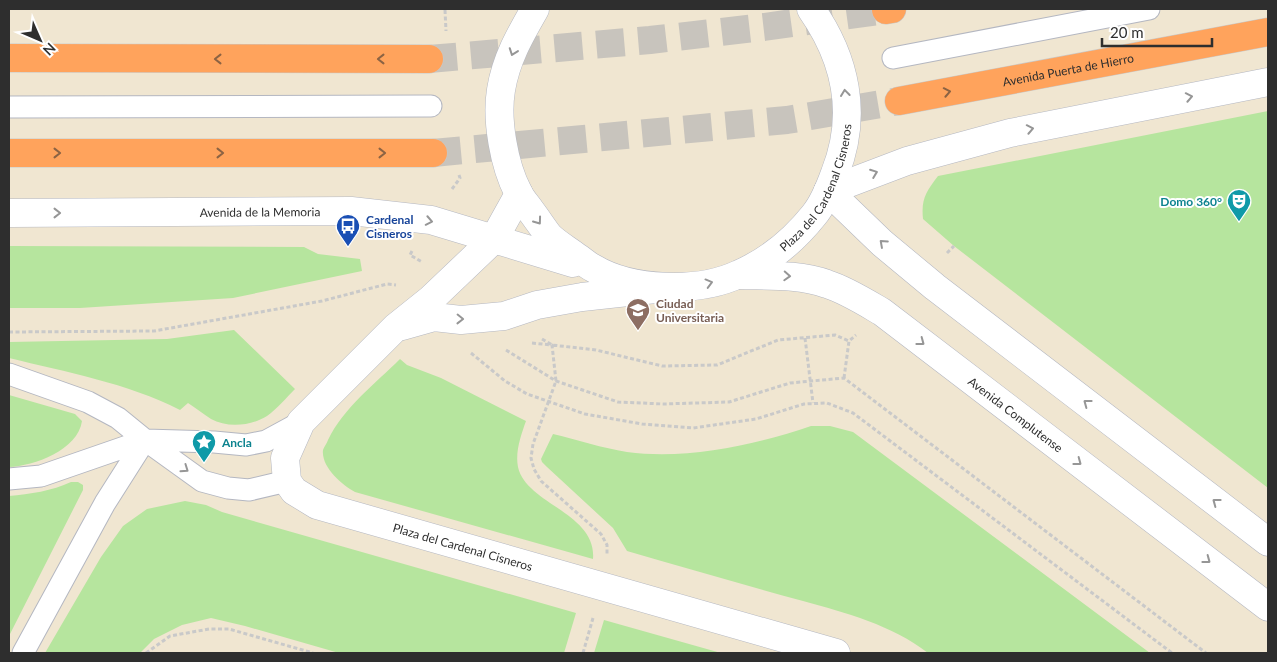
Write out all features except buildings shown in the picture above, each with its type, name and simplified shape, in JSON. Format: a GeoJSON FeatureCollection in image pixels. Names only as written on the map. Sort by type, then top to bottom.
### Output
{"type":"FeatureCollection","features":[{"type":"Feature","properties":{"kind":"highway","name":"Avenida Puerta de Hierro"},"geometry":{"type":"LineString","coordinates":[[899,101],[1268,32]]}},
{"type":"Feature","properties":{"kind":"highway"},"geometry":{"type":"LineString","coordinates":[[9,58],[429,59]]}},
{"type":"Feature","properties":{"kind":"highway"},"geometry":{"type":"LineString","coordinates":[[9,153],[433,153]]}},
{"type":"Feature","properties":{"kind":"street","name":"Plaza del Cardenal Cisneros"},"geometry":{"type":"LineString","coordinates":[[536,9],[513,48],[501,91],[501,135],[512,179],[519,194],[550,237],[594,269],[629,282],[666,287]]}},
{"type":"Feature","properties":{"kind":"street","name":"Plaza del Cardenal Cisneros"},"geometry":{"type":"LineString","coordinates":[[396,327],[429,318],[461,320],[504,316],[537,306],[582,297],[666,287],[703,285],[739,275],[781,250],[815,214],[828,191],[840,160],[847,127],[846,94],[839,61],[826,30],[811,9]]}},
{"type":"Feature","properties":{"kind":"street"},"geometry":{"type":"LineString","coordinates":[[1268,82],[1010,132],[907,161],[828,191],[882,242],[935,288],[1268,542]]}},
{"type":"Feature","properties":{"kind":"street","name":"Plaza del Cardenal Cisneros"},"geometry":{"type":"LineString","coordinates":[[519,194],[494,239],[431,300],[396,327],[301,422],[285,458],[287,481],[294,491],[317,505],[836,653]]}},
{"type":"Feature","properties":{"kind":"street","name":"Avenida de la Memoria"},"geometry":{"type":"LineString","coordinates":[[9,213],[351,211],[431,220],[594,269]]}},
{"type":"Feature","properties":{"kind":"street","name":"Avenida Complutense"},"geometry":{"type":"LineString","coordinates":[[739,275],[795,277],[827,284],[862,300],[882,312],[1268,607]]}},
{"type":"Feature","properties":{"kind":"lane"},"geometry":{"type":"LineString","coordinates":[[893,58],[1149,9]]}},
{"type":"Feature","properties":{"kind":"lane"},"geometry":{"type":"LineString","coordinates":[[9,107],[432,106]]}},
{"type":"Feature","properties":{"kind":"lane"},"geometry":{"type":"LineString","coordinates":[[9,374],[88,402],[118,418],[202,481],[219,486],[249,490],[287,481]]}},
{"type":"Feature","properties":{"kind":"lane"},"geometry":{"type":"LineString","coordinates":[[9,479],[41,476],[145,440],[246,445],[266,441],[301,422]]}},
{"type":"Feature","properties":{"kind":"lane"},"geometry":{"type":"LineString","coordinates":[[23,653],[105,503],[145,440]]}},
{"type":"Feature","properties":{"kind":"path"},"geometry":{"type":"LineString","coordinates":[[9,332],[154,331],[322,301],[387,284],[402,286]]}},
{"type":"Feature","properties":{"kind":"path"},"geometry":{"type":"LineString","coordinates":[[844,378],[849,341],[860,330]]}},
{"type":"Feature","properties":{"kind":"path"},"geometry":{"type":"LineString","coordinates":[[526,343],[552,344],[596,350],[662,366],[717,365],[778,340],[835,335],[849,341]]}},
{"type":"Feature","properties":{"kind":"path"},"geometry":{"type":"LineString","coordinates":[[536,336],[552,344]]}},
{"type":"Feature","properties":{"kind":"path"},"geometry":{"type":"LineString","coordinates":[[805,338],[813,404]]}},
{"type":"Feature","properties":{"kind":"path"},"geometry":{"type":"LineString","coordinates":[[552,344],[556,381],[532,444],[531,458],[534,469],[541,481],[601,534],[607,545],[607,559]]}},
{"type":"Feature","properties":{"kind":"path"},"geometry":{"type":"LineString","coordinates":[[500,346],[556,381],[618,402],[663,404],[729,402],[790,383],[844,378],[1206,653]]}},
{"type":"Feature","properties":{"kind":"path"},"geometry":{"type":"LineString","coordinates":[[469,352],[505,381],[527,394],[585,414],[642,424],[693,428],[756,419],[804,404],[827,403],[853,413],[1172,653]]}},
{"type":"Feature","properties":{"kind":"path"},"geometry":{"type":"LineString","coordinates":[[583,653],[595,611]]}},
{"type":"Feature","properties":{"kind":"path"},"geometry":{"type":"LineString","coordinates":[[146,653],[170,636],[209,628],[229,629],[313,653]]}},
{"type":"Feature","properties":{"kind":"shaded area","name":"Ciudad Universitaria"},"geometry":{"type":"Polygon","coordinates":[[[9,9],[1268,9],[1268,653],[9,653],[9,9]]]}},
{"type":"Feature","properties":{"kind":"green space"},"geometry":{"type":"Polygon","coordinates":[[[1268,111],[1268,488],[954,246],[923,219],[923,206],[925,196],[938,176],[1268,111]]]}},
{"type":"Feature","properties":{"kind":"green space"},"geometry":{"type":"Polygon","coordinates":[[[9,246],[304,247],[318,254],[360,259],[362,271],[233,298],[80,308],[9,308],[9,246]]]}},
{"type":"Feature","properties":{"kind":"green space"},"geometry":{"type":"Polygon","coordinates":[[[234,330],[295,389],[267,416],[254,422],[239,425],[217,422],[188,403],[180,410],[118,385],[9,358],[9,342],[167,339],[234,330]]]}},
{"type":"Feature","properties":{"kind":"green space"},"geometry":{"type":"Polygon","coordinates":[[[400,359],[407,365],[441,378],[526,421],[517,455],[518,467],[524,480],[534,491],[573,519],[584,530],[591,543],[593,559],[355,492],[333,475],[325,463],[323,450],[335,428],[351,406],[400,359]]]}},
{"type":"Feature","properties":{"kind":"green space"},"geometry":{"type":"Polygon","coordinates":[[[9,395],[75,414],[82,421],[79,431],[64,448],[42,460],[9,467],[9,395]]]}},
{"type":"Feature","properties":{"kind":"green space"},"geometry":{"type":"Polygon","coordinates":[[[811,426],[830,426],[853,432],[1150,653],[928,653],[884,627],[852,615],[627,551],[613,528],[547,467],[541,459],[553,434],[627,452],[673,454],[744,445],[811,426]]]}},
{"type":"Feature","properties":{"kind":"green space"},"geometry":{"type":"Polygon","coordinates":[[[71,482],[78,482],[83,485],[83,490],[9,636],[9,496],[41,492],[71,482]]]}},
{"type":"Feature","properties":{"kind":"green space"},"geometry":{"type":"Polygon","coordinates":[[[185,501],[206,505],[222,512],[576,613],[564,653],[339,653],[211,618],[182,625],[154,639],[140,653],[45,653],[101,557],[123,526],[147,509],[185,501]]]}},
{"type":"Feature","properties":{"kind":"green space"},"geometry":{"type":"Polygon","coordinates":[[[604,620],[721,653],[594,653],[604,620]]]}},
{"type":"Feature","properties":{"kind":"tunnel"},"geometry":{"type":"LineString","coordinates":[[429,59],[650,40],[886,10]]}},
{"type":"Feature","properties":{"kind":"tunnel"},"geometry":{"type":"LineString","coordinates":[[433,153],[787,120],[899,101]]}},
{"type":"Feature","properties":{"kind":"place","name":"Domo 360°"},"geometry":{"type":"Point","coordinates":[1239,222]}},
{"type":"Feature","properties":{"kind":"place","name":"Cardenal Cisneros"},"geometry":{"type":"Point","coordinates":[348,247]}},
{"type":"Feature","properties":{"kind":"place","name":"Ciudad Universitaria"},"geometry":{"type":"Point","coordinates":[638,331]}},
{"type":"Feature","properties":{"kind":"place","name":"Ancla"},"geometry":{"type":"Point","coordinates":[204,463]}}]}
